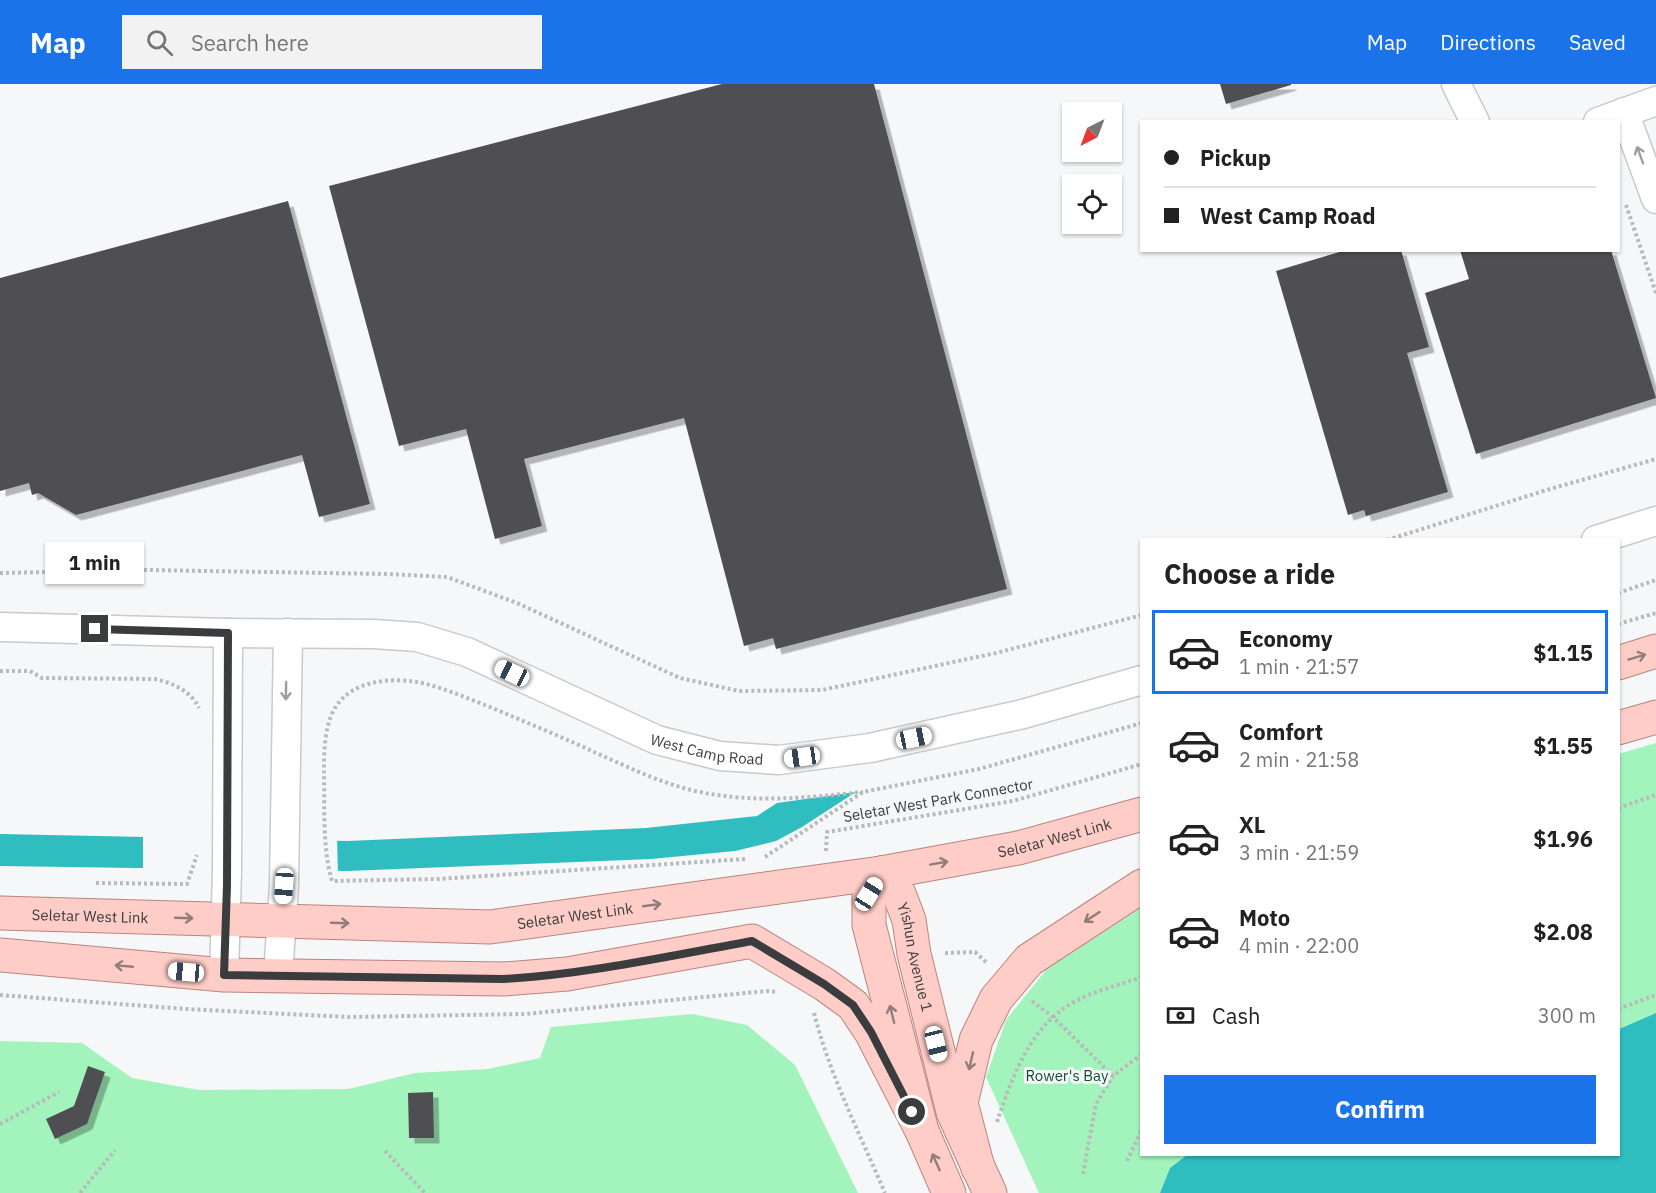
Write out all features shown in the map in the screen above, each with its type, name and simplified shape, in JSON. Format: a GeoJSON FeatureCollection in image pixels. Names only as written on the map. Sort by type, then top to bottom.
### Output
{"type":"FeatureCollection","features":[{"type":"Feature","properties":{"kind":"main road"},"geometry":{"type":"LineString","coordinates":[[1620,662],[1656,651]]}},
{"type":"Feature","properties":{"kind":"main road"},"geometry":{"type":"LineString","coordinates":[[1620,727],[1656,717]]}},
{"type":"Feature","properties":{"kind":"main road","name":"Seletar West Link"},"geometry":{"type":"LineString","coordinates":[[0,913],[490,927],[882,873],[1018,848],[1140,815]]}},
{"type":"Feature","properties":{"kind":"main road"},"geometry":{"type":"LineString","coordinates":[[882,873],[869,894],[869,925],[922,1131]]}},
{"type":"Feature","properties":{"kind":"main road","name":"Yishun Avenue 1"},"geometry":{"type":"LineString","coordinates":[[882,873],[899,894],[909,920],[914,954],[953,1112],[984,1181]]}},
{"type":"Feature","properties":{"kind":"main road"},"geometry":{"type":"LineString","coordinates":[[984,1181],[961,1103],[976,1040],[996,999],[1029,960],[1140,887]]}},
{"type":"Feature","properties":{"kind":"main road"},"geometry":{"type":"LineString","coordinates":[[0,955],[224,975],[504,979],[567,974],[752,941],[824,984],[853,1005],[871,1032],[922,1131],[949,1193]]}},
{"type":"Feature","properties":{"kind":"street"},"geometry":{"type":"LineString","coordinates":[[1456,84],[1474,120]]}},
{"type":"Feature","properties":{"kind":"street"},"geometry":{"type":"LineString","coordinates":[[1611,117],[1656,101]]}},
{"type":"Feature","properties":{"kind":"street"},"geometry":{"type":"LineString","coordinates":[[1620,133],[1656,199]]}},
{"type":"Feature","properties":{"kind":"street"},"geometry":{"type":"LineString","coordinates":[[1602,538],[1656,521]]}},
{"type":"Feature","properties":{"kind":"street","name":"West Camp Road"},"geometry":{"type":"LineString","coordinates":[[0,627],[374,634],[417,637],[467,652],[657,740],[720,756],[779,760],[870,748],[1023,714],[1140,681]]}},
{"type":"Feature","properties":{"kind":"street"},"geometry":{"type":"LineString","coordinates":[[224,975],[228,633]]}},
{"type":"Feature","properties":{"kind":"street"},"geometry":{"type":"LineString","coordinates":[[278,976],[284,871],[288,633]]}},
{"type":"Feature","properties":{"kind":"path"},"geometry":{"type":"LineString","coordinates":[[1622,194],[1656,293]]}},
{"type":"Feature","properties":{"kind":"path"},"geometry":{"type":"LineString","coordinates":[[1393,538],[1550,489],[1656,459]]}},
{"type":"Feature","properties":{"kind":"path"},"geometry":{"type":"LineString","coordinates":[[0,573],[146,570],[387,573],[447,577],[518,603],[680,678],[739,691],[822,690],[996,653],[1140,616]]}},
{"type":"Feature","properties":{"kind":"path"},"geometry":{"type":"LineString","coordinates":[[1620,592],[1656,580]]}},
{"type":"Feature","properties":{"kind":"path"},"geometry":{"type":"LineString","coordinates":[[1620,623],[1656,613]]}},
{"type":"Feature","properties":{"kind":"path"},"geometry":{"type":"LineString","coordinates":[[0,671],[30,671],[42,678],[155,679],[171,682],[186,692],[200,710]]}},
{"type":"Feature","properties":{"kind":"path"},"geometry":{"type":"LineString","coordinates":[[753,859],[438,879],[332,881],[325,840],[324,751],[330,717],[340,700],[357,688],[384,681],[416,682],[445,689],[647,775],[690,790],[783,800],[863,792],[979,769],[1140,724]]}},
{"type":"Feature","properties":{"kind":"path","name":"Seletar West Park Connector"},"geometry":{"type":"LineString","coordinates":[[816,854],[826,853],[827,832],[1013,801],[1140,765]]}},
{"type":"Feature","properties":{"kind":"path"},"geometry":{"type":"LineString","coordinates":[[775,857],[765,858],[863,792]]}},
{"type":"Feature","properties":{"kind":"path"},"geometry":{"type":"LineString","coordinates":[[1620,807],[1656,795]]}},
{"type":"Feature","properties":{"kind":"path"},"geometry":{"type":"LineString","coordinates":[[187,884],[192,872]]}},
{"type":"Feature","properties":{"kind":"path"},"geometry":{"type":"LineString","coordinates":[[914,954],[975,952],[1008,983],[1053,1017],[1113,1076]]}},
{"type":"Feature","properties":{"kind":"path"},"geometry":{"type":"LineString","coordinates":[[998,1133],[997,1123],[1010,1083],[1037,1034],[1053,1017],[1076,1001],[1140,978]]}},
{"type":"Feature","properties":{"kind":"path"},"geometry":{"type":"LineString","coordinates":[[1620,1009],[1656,995]]}},
{"type":"Feature","properties":{"kind":"path"},"geometry":{"type":"LineString","coordinates":[[813,1007],[827,1055],[885,1193]]}},
{"type":"Feature","properties":{"kind":"path"},"geometry":{"type":"LineString","coordinates":[[1083,1174],[1096,1104],[1113,1076],[1140,1056]]}},
{"type":"Feature","properties":{"kind":"path"},"geometry":{"type":"LineString","coordinates":[[0,1124],[59,1092]]}},
{"type":"Feature","properties":{"kind":"path"},"geometry":{"type":"LineString","coordinates":[[1127,1161],[1140,1133]]}},
{"type":"Feature","properties":{"kind":"path"},"geometry":{"type":"LineString","coordinates":[[80,1193],[115,1150]]}},
{"type":"Feature","properties":{"kind":"path"},"geometry":{"type":"LineString","coordinates":[[385,1151],[425,1193]]}},
{"type":"Feature","properties":{"kind":"green space"},"geometry":{"type":"Polygon","coordinates":[[[1656,743],[1656,1013],[1620,1029],[1620,753],[1656,743]]]}},
{"type":"Feature","properties":{"kind":"green space","name":"Rower's Bay"},"geometry":{"type":"Polygon","coordinates":[[[1140,909],[1140,1156],[1186,1156],[1170,1168],[1160,1193],[1039,1193],[986,1077],[1006,1020],[1046,970],[1140,909]]]}},
{"type":"Feature","properties":{"kind":"green space"},"geometry":{"type":"Polygon","coordinates":[[[692,1014],[747,1025],[795,1065],[858,1193],[0,1193],[0,1041],[82,1043],[132,1078],[199,1090],[348,1089],[415,1073],[488,1069],[540,1058],[551,1027],[692,1014]]]}},
{"type":"Feature","properties":{"kind":"water"},"geometry":{"type":"Polygon","coordinates":[[[856,792],[776,841],[735,851],[651,859],[347,871],[0,866],[0,834],[348,841],[646,828],[757,816],[777,803],[856,792]]]}},
{"type":"Feature","properties":{"kind":"water"},"geometry":{"type":"Polygon","coordinates":[[[1656,1013],[1656,1193],[1160,1193],[1170,1168],[1186,1156],[1620,1156],[1620,1029],[1656,1013]]]}},
{"type":"Feature","properties":{"kind":"pier"},"geometry":{"type":"Polygon","coordinates":[[[143,833],[337,838],[338,874],[143,871],[143,833]]]}},
{"type":"Feature","properties":{"kind":"building"},"geometry":{"type":"Polygon","coordinates":[[[722,84],[874,84],[1007,589],[776,649],[773,638],[744,646],[684,418],[524,459],[542,526],[495,539],[466,429],[399,446],[329,186],[722,84]]]}},
{"type":"Feature","properties":{"kind":"building"},"geometry":{"type":"Polygon","coordinates":[[[1220,84],[1291,84],[1291,85],[1226,104],[1220,84]]]}},
{"type":"Feature","properties":{"kind":"building"},"geometry":{"type":"Polygon","coordinates":[[[288,201],[370,504],[319,517],[302,455],[76,515],[38,493],[32,495],[29,483],[0,491],[0,278],[288,201]]]}},
{"type":"Feature","properties":{"kind":"building"},"geometry":{"type":"Polygon","coordinates":[[[1339,252],[1402,252],[1429,347],[1407,353],[1448,492],[1366,516],[1364,510],[1348,515],[1276,271],[1339,252]]]}},
{"type":"Feature","properties":{"kind":"building"},"geometry":{"type":"Polygon","coordinates":[[[1461,252],[1612,252],[1656,398],[1476,454],[1425,293],[1469,279],[1461,252]]]}},
{"type":"Feature","properties":{"kind":"building"},"geometry":{"type":"Polygon","coordinates":[[[88,1066],[105,1072],[87,1124],[55,1139],[46,1119],[74,1106],[88,1066]]]}},
{"type":"Feature","properties":{"kind":"building"},"geometry":{"type":"Polygon","coordinates":[[[433,1092],[434,1138],[409,1138],[408,1093],[433,1092]]]}},
{"type":"Feature","properties":{"kind":"route"},"geometry":{"type":"LineString","coordinates":[[95,629],[228,633],[227,885],[224,975],[504,979],[567,974],[752,941],[824,984],[853,1005],[871,1032],[912,1112]]}}]}
